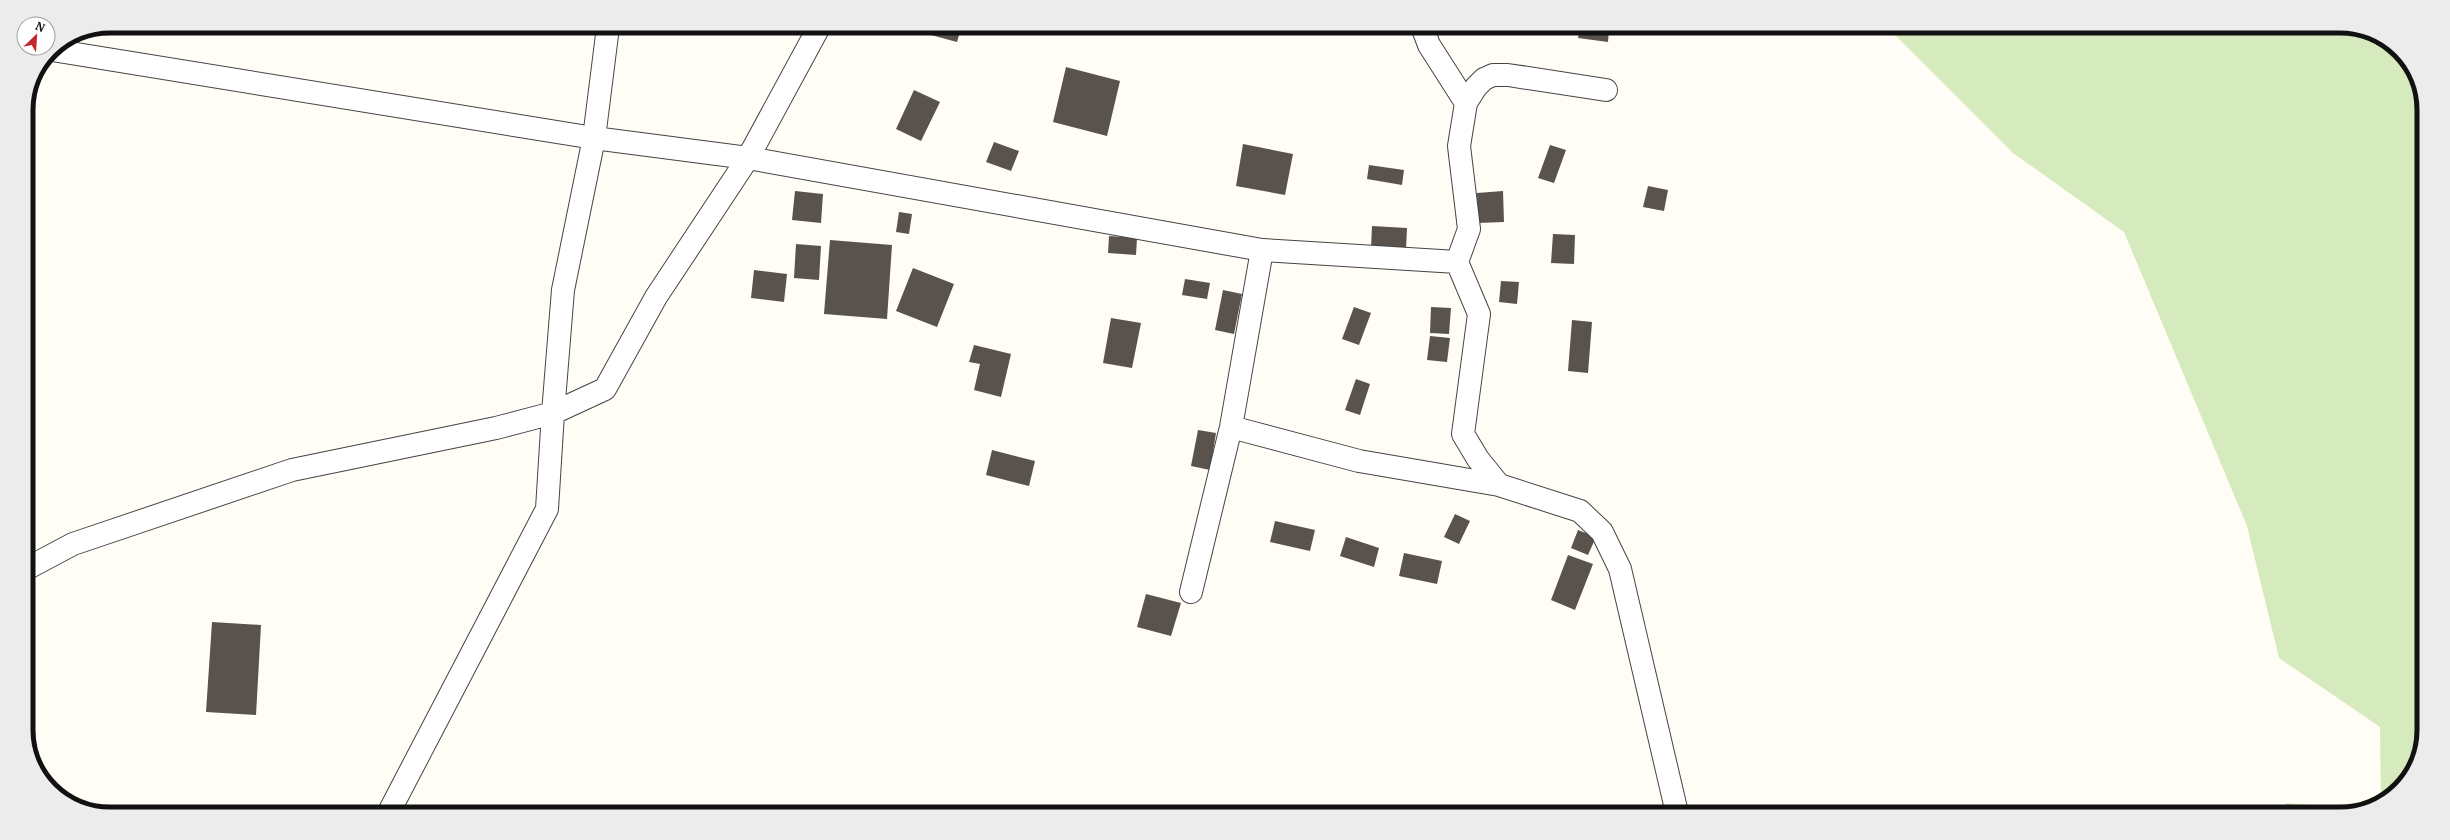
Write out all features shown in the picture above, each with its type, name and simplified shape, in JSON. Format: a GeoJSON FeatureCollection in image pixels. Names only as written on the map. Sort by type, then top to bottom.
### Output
{"type":"FeatureCollection","features":[{"type":"Feature","properties":{"kind":"street"},"geometry":{"type":"LineString","coordinates":[[392,807],[547,509],[563,290],[594,138],[607,33]]}},
{"type":"Feature","properties":{"kind":"street"},"geometry":{"type":"LineString","coordinates":[[33,565],[73,544],[292,470],[496,428],[553,413],[605,389],[656,297],[748,158],[816,33]]}},
{"type":"Feature","properties":{"kind":"street"},"geometry":{"type":"LineString","coordinates":[[1424,33],[1429,45],[1466,103]]}},
{"type":"Feature","properties":{"kind":"street"},"geometry":{"type":"LineString","coordinates":[[60,51],[594,138],[748,158],[1262,250],[1457,262]]}},
{"type":"Feature","properties":{"kind":"street"},"geometry":{"type":"LineString","coordinates":[[1499,486],[1478,459],[1463,434],[1479,314],[1457,262],[1470,229],[1459,146],[1466,103],[1476,87],[1484,79],[1492,75],[1538,78],[1606,90]]}},
{"type":"Feature","properties":{"kind":"street"},"geometry":{"type":"LineString","coordinates":[[1191,592],[1231,427],[1262,250]]}},
{"type":"Feature","properties":{"kind":"street"},"geometry":{"type":"LineString","coordinates":[[1231,427],[1359,461],[1499,486],[1580,511],[1602,532],[1620,569],[1676,807]]}},
{"type":"Feature","properties":{"kind":"green space"},"geometry":{"type":"Polygon","coordinates":[[[1893,33],[2340,33],[2360,36],[2374,41],[2387,49],[2404,67],[2413,86],[2417,105],[2417,730],[2414,750],[2409,764],[2401,777],[2381,795],[2380,727],[2279,658],[2247,526],[2124,232],[2013,153],[1893,33]]]}},
{"type":"Feature","properties":{"kind":"green space"},"geometry":{"type":"Polygon","coordinates":[[[2286,803],[2331,807],[2285,807],[2286,803]]]}},
{"type":"Feature","properties":{"kind":"building"},"geometry":{"type":"Polygon","coordinates":[[[924,33],[960,33],[957,42],[924,33]]]}},
{"type":"Feature","properties":{"kind":"building"},"geometry":{"type":"Polygon","coordinates":[[[1579,33],[1609,33],[1608,42],[1578,38],[1579,33]]]}},
{"type":"Feature","properties":{"kind":"building"},"geometry":{"type":"Polygon","coordinates":[[[1066,67],[1120,81],[1107,136],[1053,122],[1066,67]]]}},
{"type":"Feature","properties":{"kind":"building"},"geometry":{"type":"Polygon","coordinates":[[[914,90],[940,102],[921,141],[896,129],[914,90]]]}},
{"type":"Feature","properties":{"kind":"building"},"geometry":{"type":"Polygon","coordinates":[[[994,142],[1019,151],[1011,171],[986,162],[994,142]]]}},
{"type":"Feature","properties":{"kind":"building"},"geometry":{"type":"Polygon","coordinates":[[[1243,144],[1293,154],[1285,195],[1236,186],[1243,144]]]}},
{"type":"Feature","properties":{"kind":"building"},"geometry":{"type":"Polygon","coordinates":[[[1550,145],[1566,150],[1554,183],[1538,178],[1550,145]]]}},
{"type":"Feature","properties":{"kind":"building"},"geometry":{"type":"Polygon","coordinates":[[[1369,165],[1404,170],[1402,185],[1367,179],[1369,165]]]}},
{"type":"Feature","properties":{"kind":"building"},"geometry":{"type":"Polygon","coordinates":[[[1648,186],[1668,190],[1664,211],[1643,207],[1648,186]]]}},
{"type":"Feature","properties":{"kind":"building"},"geometry":{"type":"Polygon","coordinates":[[[795,191],[823,194],[821,223],[792,220],[795,191]]]}},
{"type":"Feature","properties":{"kind":"building"},"geometry":{"type":"Polygon","coordinates":[[[1503,191],[1504,222],[1478,223],[1477,193],[1503,191]]]}},
{"type":"Feature","properties":{"kind":"building"},"geometry":{"type":"Polygon","coordinates":[[[899,212],[912,214],[909,234],[896,232],[899,212]]]}},
{"type":"Feature","properties":{"kind":"building"},"geometry":{"type":"Polygon","coordinates":[[[1372,226],[1407,228],[1406,250],[1371,248],[1372,226]]]}},
{"type":"Feature","properties":{"kind":"building"},"geometry":{"type":"Polygon","coordinates":[[[1553,234],[1575,235],[1574,264],[1551,263],[1553,234]]]}},
{"type":"Feature","properties":{"kind":"building"},"geometry":{"type":"Polygon","coordinates":[[[1109,236],[1137,238],[1136,255],[1108,253],[1109,236]]]}},
{"type":"Feature","properties":{"kind":"building"},"geometry":{"type":"Polygon","coordinates":[[[830,240],[892,245],[887,319],[824,314],[830,240]]]}},
{"type":"Feature","properties":{"kind":"building"},"geometry":{"type":"Polygon","coordinates":[[[796,244],[821,246],[819,280],[794,278],[796,244]]]}},
{"type":"Feature","properties":{"kind":"building"},"geometry":{"type":"Polygon","coordinates":[[[913,268],[954,284],[937,327],[896,311],[913,268]]]}},
{"type":"Feature","properties":{"kind":"building"},"geometry":{"type":"Polygon","coordinates":[[[754,270],[787,274],[784,302],[751,298],[754,270]]]}},
{"type":"Feature","properties":{"kind":"building"},"geometry":{"type":"Polygon","coordinates":[[[1185,279],[1210,283],[1207,299],[1182,295],[1185,279]]]}},
{"type":"Feature","properties":{"kind":"building"},"geometry":{"type":"Polygon","coordinates":[[[1501,281],[1519,282],[1517,304],[1499,302],[1501,281]]]}},
{"type":"Feature","properties":{"kind":"building"},"geometry":{"type":"Polygon","coordinates":[[[1223,290],[1242,294],[1234,334],[1215,330],[1223,290]]]}},
{"type":"Feature","properties":{"kind":"building"},"geometry":{"type":"Polygon","coordinates":[[[1354,307],[1371,313],[1359,345],[1342,339],[1354,307]]]}},
{"type":"Feature","properties":{"kind":"building"},"geometry":{"type":"Polygon","coordinates":[[[1431,307],[1451,308],[1449,334],[1430,333],[1431,307]]]}},
{"type":"Feature","properties":{"kind":"building"},"geometry":{"type":"Polygon","coordinates":[[[1111,318],[1141,323],[1132,368],[1103,363],[1111,318]]]}},
{"type":"Feature","properties":{"kind":"building"},"geometry":{"type":"Polygon","coordinates":[[[1572,320],[1592,322],[1588,373],[1568,371],[1572,320]]]}},
{"type":"Feature","properties":{"kind":"building"},"geometry":{"type":"Polygon","coordinates":[[[1430,336],[1450,338],[1447,362],[1427,360],[1430,336]]]}},
{"type":"Feature","properties":{"kind":"building"},"geometry":{"type":"Polygon","coordinates":[[[974,345],[1011,354],[1001,397],[974,390],[980,364],[969,362],[974,345]]]}},
{"type":"Feature","properties":{"kind":"building"},"geometry":{"type":"Polygon","coordinates":[[[1356,379],[1370,384],[1360,415],[1345,410],[1356,379]]]}},
{"type":"Feature","properties":{"kind":"building"},"geometry":{"type":"Polygon","coordinates":[[[1198,430],[1216,433],[1210,470],[1191,466],[1198,430]]]}},
{"type":"Feature","properties":{"kind":"building"},"geometry":{"type":"Polygon","coordinates":[[[992,450],[1035,461],[1029,486],[986,475],[992,450]]]}},
{"type":"Feature","properties":{"kind":"building"},"geometry":{"type":"Polygon","coordinates":[[[1455,514],[1470,521],[1459,544],[1444,537],[1455,514]]]}},
{"type":"Feature","properties":{"kind":"building"},"geometry":{"type":"Polygon","coordinates":[[[1275,521],[1315,530],[1310,551],[1270,542],[1275,521]]]}},
{"type":"Feature","properties":{"kind":"building"},"geometry":{"type":"Polygon","coordinates":[[[1578,530],[1596,537],[1588,555],[1571,548],[1578,530]]]}},
{"type":"Feature","properties":{"kind":"building"},"geometry":{"type":"Polygon","coordinates":[[[1346,537],[1379,548],[1374,567],[1340,556],[1346,537]]]}},
{"type":"Feature","properties":{"kind":"building"},"geometry":{"type":"Polygon","coordinates":[[[1404,553],[1442,561],[1437,584],[1399,576],[1404,553]]]}},
{"type":"Feature","properties":{"kind":"building"},"geometry":{"type":"Polygon","coordinates":[[[1568,555],[1593,564],[1575,610],[1551,600],[1568,555]]]}},
{"type":"Feature","properties":{"kind":"building"},"geometry":{"type":"Polygon","coordinates":[[[1146,594],[1181,603],[1171,636],[1137,627],[1146,594]]]}},
{"type":"Feature","properties":{"kind":"building"},"geometry":{"type":"Polygon","coordinates":[[[212,622],[261,625],[256,715],[206,712],[212,622]]]}}]}
